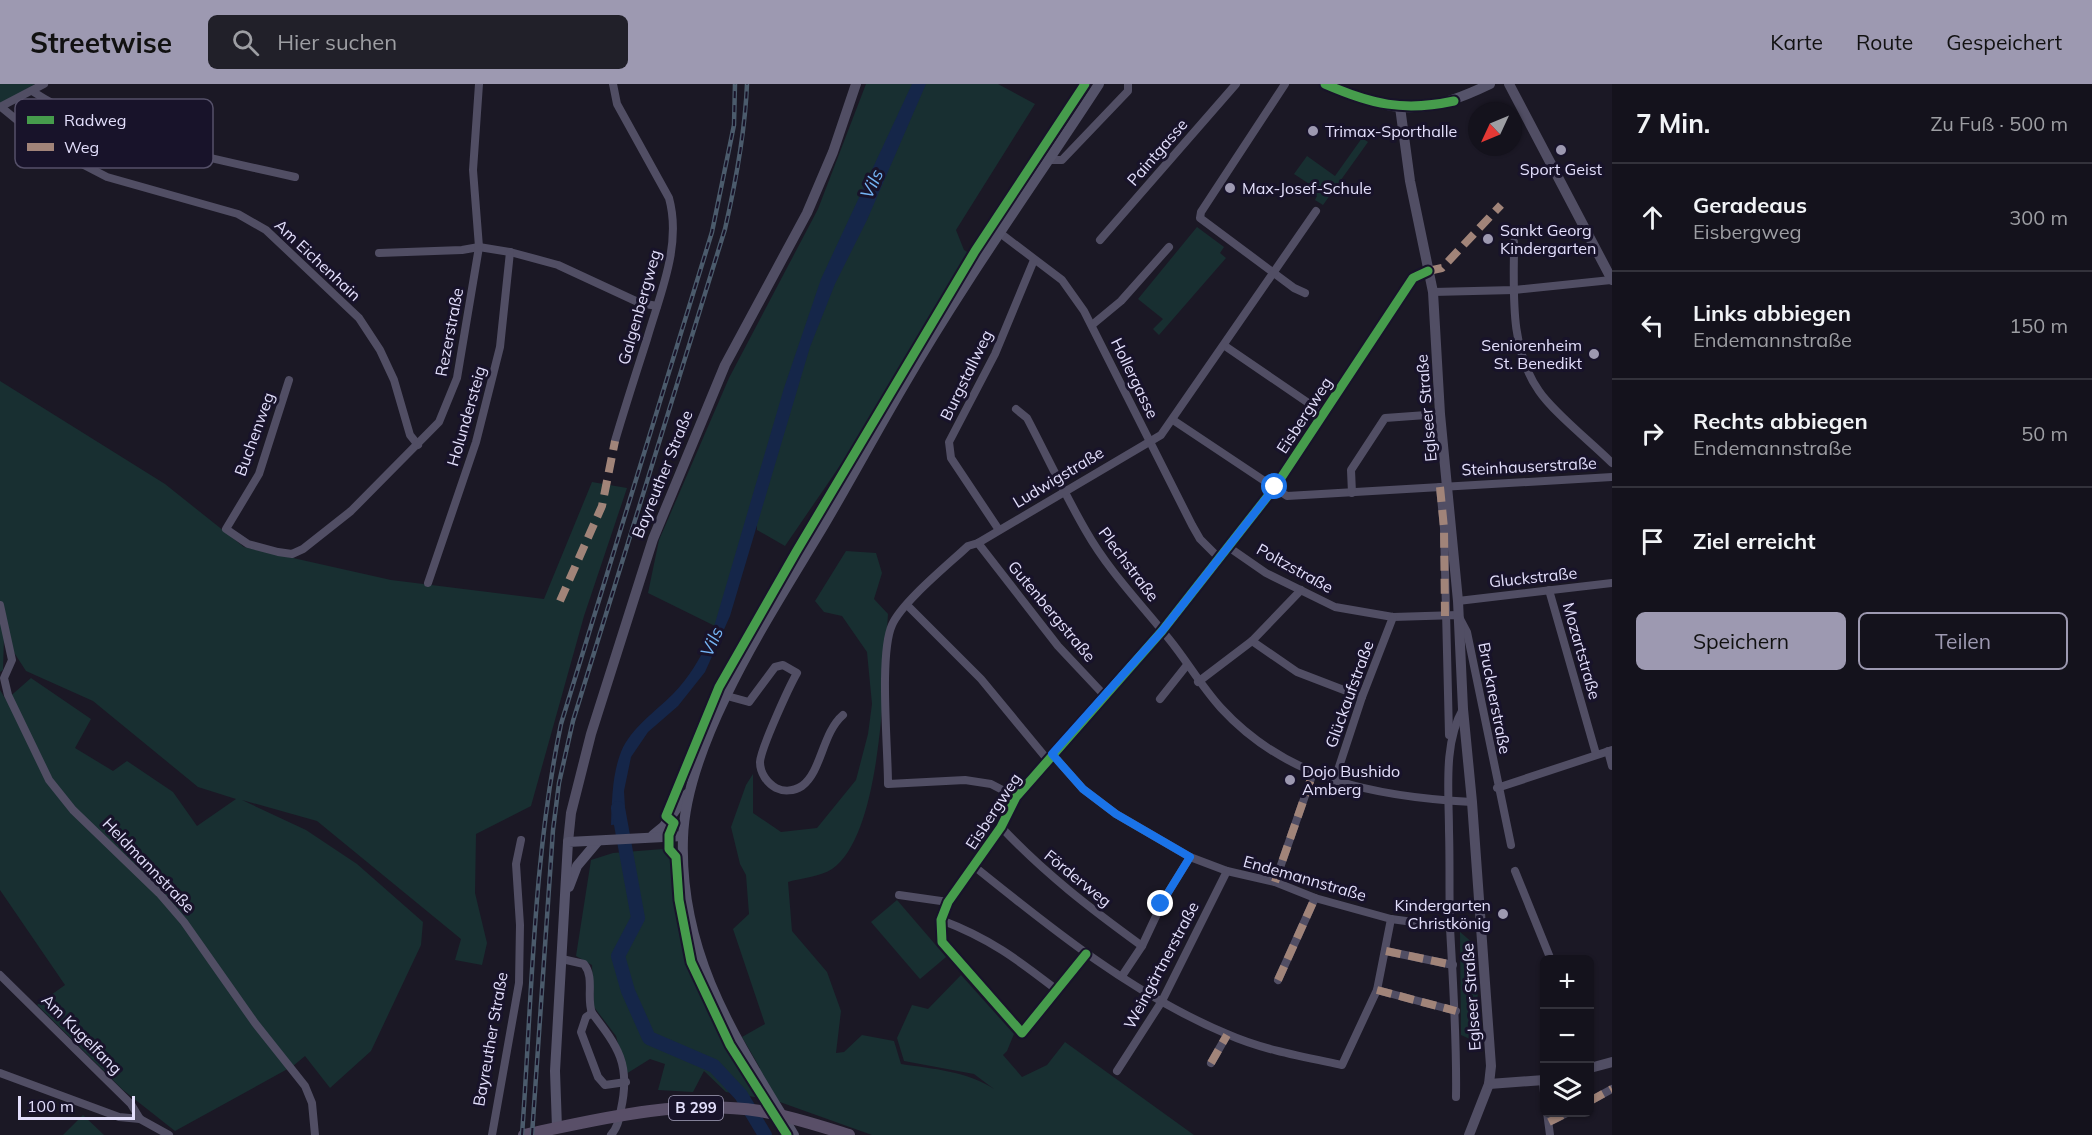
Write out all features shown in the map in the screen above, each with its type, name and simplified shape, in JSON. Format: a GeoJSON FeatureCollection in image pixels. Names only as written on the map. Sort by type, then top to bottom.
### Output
{"type":"FeatureCollection","features":[{"type":"Feature","properties":{"kind":"main road"},"geometry":{"type":"LineString","coordinates":[[667,830],[688,793],[727,696],[903,385],[1099,84]]}},
{"type":"Feature","properties":{"kind":"main road"},"geometry":{"type":"LineString","coordinates":[[1324,84],[1359,99],[1400,107],[1422,107],[1454,101],[1490,84]]}},
{"type":"Feature","properties":{"kind":"main road"},"geometry":{"type":"LineString","coordinates":[[688,793],[683,836],[686,898],[693,938],[706,977],[745,1056],[794,1135]]}},
{"type":"Feature","properties":{"kind":"main road"},"geometry":{"type":"LineString","coordinates":[[568,842],[653,835],[667,830],[683,836]]}},
{"type":"Feature","properties":{"kind":"main road","name":"Bayreuther Straße"},"geometry":{"type":"LineString","coordinates":[[565,898],[577,866],[598,841]]}},
{"type":"Feature","properties":{"kind":"main road","name":"Bayreuther Straße"},"geometry":{"type":"LineString","coordinates":[[557,1128],[555,1071],[568,842]]}},
{"type":"Feature","properties":{"kind":"main road","name":"B 299"},"geometry":{"type":"LineString","coordinates":[[530,1134],[583,1121],[649,1110],[716,1107],[763,1112],[846,1134]]}},
{"type":"Feature","properties":{"kind":"street"},"geometry":{"type":"LineString","coordinates":[[16,99],[44,84]]}},
{"type":"Feature","properties":{"kind":"street","name":"Rezerstraße"},"geometry":{"type":"LineString","coordinates":[[226,529],[248,544],[292,554],[303,549],[351,511],[439,422],[457,378],[479,247],[473,170],[479,84]]}},
{"type":"Feature","properties":{"kind":"street","name":"Galgenbergweg"},"geometry":{"type":"LineString","coordinates":[[613,84],[617,104],[658,176],[673,214],[673,236],[666,278],[615,441]]}},
{"type":"Feature","properties":{"kind":"street","name":"Bayreuther Straße"},"geometry":{"type":"LineString","coordinates":[[568,842],[571,813],[591,734],[653,539],[725,366],[807,213],[833,152],[856,84]]}},
{"type":"Feature","properties":{"kind":"street","name":"Paintgasse"},"geometry":{"type":"LineString","coordinates":[[1100,240],[1236,84]]}},
{"type":"Feature","properties":{"kind":"street"},"geometry":{"type":"LineString","coordinates":[[1285,84],[1201,212],[1200,218],[1273,273],[1305,293]]}},
{"type":"Feature","properties":{"kind":"street"},"geometry":{"type":"LineString","coordinates":[[1433,292],[1514,290],[1612,280],[1509,84]]}},
{"type":"Feature","properties":{"kind":"street"},"geometry":{"type":"LineString","coordinates":[[1048,160],[1062,160],[1130,86]]}},
{"type":"Feature","properties":{"kind":"street"},"geometry":{"type":"LineString","coordinates":[[32,91],[44,99]]}},
{"type":"Feature","properties":{"kind":"street"},"geometry":{"type":"LineString","coordinates":[[0,107],[15,100]]}},
{"type":"Feature","properties":{"kind":"street","name":"Am Eichenhain"},"geometry":{"type":"LineString","coordinates":[[0,107],[15,119]]}},
{"type":"Feature","properties":{"kind":"street","name":"Eglseer Straße"},"geometry":{"type":"LineString","coordinates":[[1400,107],[1410,181],[1433,292],[1440,414],[1451,747],[1450,927],[1456,1011],[1456,1096]]}},
{"type":"Feature","properties":{"kind":"street"},"geometry":{"type":"LineString","coordinates":[[213,158],[295,177]]}},
{"type":"Feature","properties":{"kind":"street","name":"Am Eichenhain"},"geometry":{"type":"LineString","coordinates":[[90,168],[107,177],[238,214],[266,230],[359,318],[380,350],[394,380],[410,435],[418,445]]}},
{"type":"Feature","properties":{"kind":"street","name":"Ludwigstraße"},"geometry":{"type":"LineString","coordinates":[[1016,797],[991,784],[965,780],[888,784],[886,662],[891,625],[907,605],[968,546],[978,543],[1161,435],[1225,346],[1316,211]]}},
{"type":"Feature","properties":{"kind":"street","name":"Hollergasse"},"geometry":{"type":"LineString","coordinates":[[1000,233],[1062,280],[1092,325],[1200,539],[1218,557]]}},
{"type":"Feature","properties":{"kind":"street"},"geometry":{"type":"LineString","coordinates":[[1514,242],[1514,290],[1518,341],[1524,362],[1539,392],[1612,463]]}},
{"type":"Feature","properties":{"kind":"street"},"geometry":{"type":"LineString","coordinates":[[379,253],[462,250],[479,247],[510,252],[558,265],[640,303],[657,306]]}},
{"type":"Feature","properties":{"kind":"street"},"geometry":{"type":"LineString","coordinates":[[1092,325],[1120,301],[1169,247]]}},
{"type":"Feature","properties":{"kind":"street","name":"Holundersteig"},"geometry":{"type":"LineString","coordinates":[[428,583],[482,420],[500,347],[510,252]]}},
{"type":"Feature","properties":{"kind":"street","name":"Burgstallweg"},"geometry":{"type":"LineString","coordinates":[[999,530],[951,458],[949,442],[995,354],[1034,260]]}},
{"type":"Feature","properties":{"kind":"street","name":"Eisbergweg"},"geometry":{"type":"LineString","coordinates":[[941,920],[948,903],[1001,827],[1016,797],[1162,631],[1275,487],[1413,278],[1428,272]]}},
{"type":"Feature","properties":{"kind":"street"},"geometry":{"type":"LineString","coordinates":[[1225,346],[1323,413]]}},
{"type":"Feature","properties":{"kind":"street","name":"Buchenweg"},"geometry":{"type":"LineString","coordinates":[[226,529],[259,474],[289,380]]}},
{"type":"Feature","properties":{"kind":"street","name":"Plechstraße"},"geometry":{"type":"LineString","coordinates":[[1016,409],[1028,418],[1086,532],[1198,682],[1223,710],[1261,742],[1313,773],[1334,782],[1374,792],[1472,802]]}},
{"type":"Feature","properties":{"kind":"street"},"geometry":{"type":"LineString","coordinates":[[1352,493],[1351,470],[1385,418],[1440,414]]}},
{"type":"Feature","properties":{"kind":"street","name":"Steinhauserstraße"},"geometry":{"type":"LineString","coordinates":[[1173,420],[1287,496],[1612,477]]}},
{"type":"Feature","properties":{"kind":"street","name":"Eglseer Straße"},"geometry":{"type":"LineString","coordinates":[[1444,486],[1458,601],[1463,709],[1491,1066],[1488,1084],[1469,1135]]}},
{"type":"Feature","properties":{"kind":"street","name":"Gutenbergstraße"},"geometry":{"type":"LineString","coordinates":[[978,543],[1050,637],[1105,696]]}},
{"type":"Feature","properties":{"kind":"street","name":"Poltzstraße"},"geometry":{"type":"LineString","coordinates":[[1227,546],[1266,573],[1335,607],[1393,617],[1458,615]]}},
{"type":"Feature","properties":{"kind":"street","name":"Gluckstraße"},"geometry":{"type":"LineString","coordinates":[[1458,601],[1612,583]]}},
{"type":"Feature","properties":{"kind":"street"},"geometry":{"type":"LineString","coordinates":[[1198,682],[1252,641],[1301,590]]}},
{"type":"Feature","properties":{"kind":"street","name":"Mozartstraße"},"geometry":{"type":"LineString","coordinates":[[1549,590],[1596,754]]}},
{"type":"Feature","properties":{"kind":"street","name":"Heldmannstraße"},"geometry":{"type":"LineString","coordinates":[[0,604],[12,660],[2,679],[49,780],[73,810],[159,894],[184,922],[255,1023],[305,1086],[312,1103],[315,1135]]}},
{"type":"Feature","properties":{"kind":"street","name":"Endemannstraße"},"geometry":{"type":"LineString","coordinates":[[907,605],[981,679],[1049,757],[1083,789],[1116,814],[1190,857],[1227,871],[1275,882],[1315,898],[1391,919],[1450,927]]}},
{"type":"Feature","properties":{"kind":"street","name":"Brucknerstraße"},"geometry":{"type":"LineString","coordinates":[[1458,615],[1467,632],[1497,788],[1511,845]]}},
{"type":"Feature","properties":{"kind":"street","name":"Glückaufstraße"},"geometry":{"type":"LineString","coordinates":[[1334,782],[1362,697],[1393,617]]}},
{"type":"Feature","properties":{"kind":"street"},"geometry":{"type":"LineString","coordinates":[[1252,641],[1297,672],[1362,697]]}},
{"type":"Feature","properties":{"kind":"street"},"geometry":{"type":"LineString","coordinates":[[727,696],[749,702],[775,667],[783,665],[797,673],[760,759],[765,779],[779,789],[788,791],[797,789],[808,779],[834,723],[843,715]]}},
{"type":"Feature","properties":{"kind":"street"},"geometry":{"type":"LineString","coordinates":[[1160,699],[1187,665]]}},
{"type":"Feature","properties":{"kind":"street","name":"Eglseer Straße"},"geometry":{"type":"LineString","coordinates":[[1451,747],[1456,720],[1463,709]]}},
{"type":"Feature","properties":{"kind":"street"},"geometry":{"type":"LineString","coordinates":[[1497,788],[1610,751],[1612,766]]}},
{"type":"Feature","properties":{"kind":"street"},"geometry":{"type":"LineString","coordinates":[[1275,882],[1313,773]]}},
{"type":"Feature","properties":{"kind":"street","name":"Förderweg"},"geometry":{"type":"LineString","coordinates":[[1001,827],[1032,861],[1074,897],[1142,946]]}},
{"type":"Feature","properties":{"kind":"street","name":"Bayreuther Straße"},"geometry":{"type":"LineString","coordinates":[[492,1135],[519,983],[520,925],[516,864],[521,840]]}},
{"type":"Feature","properties":{"kind":"street"},"geometry":{"type":"LineString","coordinates":[[1161,904],[1190,857]]}},
{"type":"Feature","properties":{"kind":"street"},"geometry":{"type":"LineString","coordinates":[[975,867],[1086,954],[1162,1001],[1227,1035],[1283,1052],[1342,1065],[1377,990],[1391,919]]}},
{"type":"Feature","properties":{"kind":"street","name":"Weingärtnerstraße"},"geometry":{"type":"LineString","coordinates":[[1118,1071],[1162,1001],[1227,871]]}},
{"type":"Feature","properties":{"kind":"street"},"geometry":{"type":"LineString","coordinates":[[1515,871],[1549,955]]}},
{"type":"Feature","properties":{"kind":"street"},"geometry":{"type":"LineString","coordinates":[[899,895],[948,903]]}},
{"type":"Feature","properties":{"kind":"street"},"geometry":{"type":"LineString","coordinates":[[1278,980],[1315,898]]}},
{"type":"Feature","properties":{"kind":"street"},"geometry":{"type":"LineString","coordinates":[[1122,976],[1142,946],[1157,914]]}},
{"type":"Feature","properties":{"kind":"street"},"geometry":{"type":"LineString","coordinates":[[1057,990],[1007,951],[971,932],[941,920],[942,942],[1022,1033],[1057,990],[1086,954]]}},
{"type":"Feature","properties":{"kind":"street","name":"Eglseer Straße"},"geometry":{"type":"LineString","coordinates":[[1386,951],[1453,965]]}},
{"type":"Feature","properties":{"kind":"street"},"geometry":{"type":"LineString","coordinates":[[562,959],[584,964],[590,971],[589,1005],[622,1057],[626,1082],[618,1125],[611,1135]]}},
{"type":"Feature","properties":{"kind":"street","name":"Am Kugelfang"},"geometry":{"type":"LineString","coordinates":[[0,975],[131,1104],[140,1119],[169,1135]]}},
{"type":"Feature","properties":{"kind":"street","name":"Eglseer Straße"},"geometry":{"type":"LineString","coordinates":[[1377,990],[1456,1011]]}},
{"type":"Feature","properties":{"kind":"street"},"geometry":{"type":"LineString","coordinates":[[592,1013],[586,1017],[581,1032],[598,1077],[605,1085],[626,1082]]}},
{"type":"Feature","properties":{"kind":"street"},"geometry":{"type":"LineString","coordinates":[[1211,1064],[1227,1035]]}},
{"type":"Feature","properties":{"kind":"street"},"geometry":{"type":"LineString","coordinates":[[1594,1067],[1612,1062]]}},
{"type":"Feature","properties":{"kind":"street"},"geometry":{"type":"LineString","coordinates":[[0,1073],[119,1117],[140,1119]]}},
{"type":"Feature","properties":{"kind":"street"},"geometry":{"type":"LineString","coordinates":[[1488,1084],[1540,1080]]}},
{"type":"Feature","properties":{"kind":"street"},"geometry":{"type":"LineString","coordinates":[[1594,1099],[1612,1089]]}},
{"type":"Feature","properties":{"kind":"street"},"geometry":{"type":"LineString","coordinates":[[1548,1117],[1550,1135]]}},
{"type":"Feature","properties":{"kind":"green space"},"geometry":{"type":"Polygon","coordinates":[[[0,84],[35,84],[0,105],[0,84]]]}},
{"type":"Feature","properties":{"kind":"green space"},"geometry":{"type":"Polygon","coordinates":[[[866,84],[998,84],[1035,104],[956,230],[964,250],[969,253],[861,435],[785,546],[757,530],[757,526],[749,521],[719,628],[648,593],[659,540],[729,378],[818,209],[866,84]]]}},
{"type":"Feature","properties":{"kind":"green space"},"geometry":{"type":"Polygon","coordinates":[[[1362,138],[1368,142],[1323,205],[1315,200],[1317,196],[1311,192],[1314,187],[1294,174],[1307,156],[1335,176],[1362,138]]]}},
{"type":"Feature","properties":{"kind":"green space"},"geometry":{"type":"Polygon","coordinates":[[[1197,227],[1224,247],[1220,253],[1226,258],[1159,335],[1153,329],[1163,319],[1138,299],[1197,227]]]}},
{"type":"Feature","properties":{"kind":"green space"},"geometry":{"type":"Polygon","coordinates":[[[0,381],[165,484],[244,547],[391,580],[544,599],[592,482],[627,488],[584,616],[531,806],[476,834],[475,893],[487,943],[482,965],[455,960],[461,939],[317,821],[242,800],[306,830],[357,864],[423,922],[421,945],[371,1051],[330,1088],[305,1056],[293,1066],[175,1131],[123,1090],[37,1005],[65,985],[0,890],[0,690],[6,700],[31,678],[91,719],[75,748],[113,771],[127,761],[173,792],[197,826],[236,799],[198,787],[93,701],[26,671],[4,637],[3,670],[0,672],[0,381]]]}},
{"type":"Feature","properties":{"kind":"green space"},"geometry":{"type":"Polygon","coordinates":[[[846,551],[876,553],[882,573],[874,599],[888,614],[878,750],[862,823],[849,850],[827,872],[788,882],[792,931],[827,972],[841,1011],[836,1053],[844,1052],[862,1035],[894,1041],[901,1064],[961,1074],[994,1089],[974,1074],[904,1061],[897,1038],[912,1005],[928,1009],[961,975],[1014,1034],[1003,1055],[1022,1077],[1047,1065],[1065,1042],[1194,1135],[872,1135],[777,1101],[726,1092],[704,1071],[693,1092],[658,1090],[665,1064],[650,1059],[626,1074],[616,1036],[594,1007],[592,965],[576,956],[591,860],[613,853],[663,849],[670,859],[674,904],[687,964],[723,1042],[745,1078],[760,1068],[742,1037],[765,1024],[733,929],[749,914],[746,875],[740,864],[731,827],[746,785],[753,774],[753,813],[781,832],[817,828],[856,780],[868,734],[872,704],[867,652],[842,616],[824,612],[815,601],[846,551]]]}},
{"type":"Feature","properties":{"kind":"green space"},"geometry":{"type":"Polygon","coordinates":[[[897,900],[946,957],[920,979],[871,922],[897,900]]]}},
{"type":"Feature","properties":{"kind":"green space"},"geometry":{"type":"Polygon","coordinates":[[[1460,932],[1474,944],[1481,1044],[1461,1035],[1460,932]]]}},
{"type":"Feature","properties":{"kind":"green space"},"geometry":{"type":"Polygon","coordinates":[[[83,1115],[104,1135],[63,1135],[83,1115]]]}},
{"type":"Feature","properties":{"kind":"water"},"geometry":{"type":"Polygon","coordinates":[[[912,84],[926,84],[867,220],[835,284],[810,347],[730,616],[705,672],[678,706],[648,732],[631,757],[624,791],[626,824],[611,825],[614,779],[625,743],[684,681],[711,637],[784,388],[821,279],[912,84]]]}},
{"type":"Feature","properties":{"kind":"waterway","name":"Vils"},"geometry":{"type":"LineString","coordinates":[[618,808],[638,918],[618,956],[628,991],[649,1038],[714,1066],[741,1095],[765,1135]]}},
{"type":"Feature","properties":{"kind":"railway"},"geometry":{"type":"LineString","coordinates":[[522,1135],[539,877],[544,825],[561,724],[712,232],[734,125],[735,84]]}},
{"type":"Feature","properties":{"kind":"railway"},"geometry":{"type":"LineString","coordinates":[[532,1135],[553,830],[559,783],[573,721],[725,229],[739,157],[747,84]]}},
{"type":"Feature","properties":{"kind":"marked path"},"geometry":{"type":"LineString","coordinates":[[1428,271],[1442,268],[1501,205]]}},
{"type":"Feature","properties":{"kind":"marked path"},"geometry":{"type":"LineString","coordinates":[[560,601],[602,506],[615,441]]}},
{"type":"Feature","properties":{"kind":"marked path"},"geometry":{"type":"LineString","coordinates":[[1440,487],[1444,528],[1445,616]]}},
{"type":"Feature","properties":{"kind":"marked path"},"geometry":{"type":"LineString","coordinates":[[1275,882],[1313,773]]}},
{"type":"Feature","properties":{"kind":"marked path"},"geometry":{"type":"LineString","coordinates":[[1278,980],[1315,898]]}},
{"type":"Feature","properties":{"kind":"marked path"},"geometry":{"type":"LineString","coordinates":[[1386,951],[1453,965]]}},
{"type":"Feature","properties":{"kind":"marked path"},"geometry":{"type":"LineString","coordinates":[[1377,990],[1456,1011]]}},
{"type":"Feature","properties":{"kind":"marked path"},"geometry":{"type":"LineString","coordinates":[[1211,1063],[1227,1035]]}},
{"type":"Feature","properties":{"kind":"marked path"},"geometry":{"type":"LineString","coordinates":[[1594,1099],[1612,1089]]}},
{"type":"Feature","properties":{"kind":"marked path"},"geometry":{"type":"LineString","coordinates":[[1549,1122],[1559,1117]]}},
{"type":"Feature","properties":{"kind":"cycle path"},"geometry":{"type":"LineString","coordinates":[[787,1135],[730,1045],[691,962],[679,900],[676,857],[669,849],[669,835],[674,823],[666,816],[719,687],[796,552],[975,251],[1085,84]]}},
{"type":"Feature","properties":{"kind":"cycle path"},"geometry":{"type":"LineString","coordinates":[[1325,84],[1357,97],[1403,106],[1454,101]]}},
{"type":"Feature","properties":{"kind":"cycle path"},"geometry":{"type":"LineString","coordinates":[[1086,954],[1022,1033],[942,942],[941,920],[948,902],[1001,827],[1016,797],[1162,631],[1275,487],[1413,278],[1428,271]]}},
{"type":"Feature","properties":{"kind":"place","name":"Trimax-Sporthalle"},"geometry":{"type":"Point","coordinates":[1313,131]}},
{"type":"Feature","properties":{"kind":"place","name":"Sport Geist"},"geometry":{"type":"Point","coordinates":[1561,150]}},
{"type":"Feature","properties":{"kind":"place","name":"Max-Josef-Schule"},"geometry":{"type":"Point","coordinates":[1230,188]}},
{"type":"Feature","properties":{"kind":"place","name":"Sankt Georg Kindergarten"},"geometry":{"type":"Point","coordinates":[1488,239]}},
{"type":"Feature","properties":{"kind":"place","name":"Seniorenheim St. Benedikt"},"geometry":{"type":"Point","coordinates":[1594,354]}},
{"type":"Feature","properties":{"kind":"place","name":"Dojo Bushido Amberg"},"geometry":{"type":"Point","coordinates":[1290,780]}},
{"type":"Feature","properties":{"kind":"place","name":"Kindergarten Christkönig"},"geometry":{"type":"Point","coordinates":[1503,914]}},
{"type":"Feature","properties":{"kind":"route"},"geometry":{"type":"LineString","coordinates":[[1161,904],[1190,857],[1116,814],[1083,789],[1052,754],[1162,631],[1275,487]]}}]}
